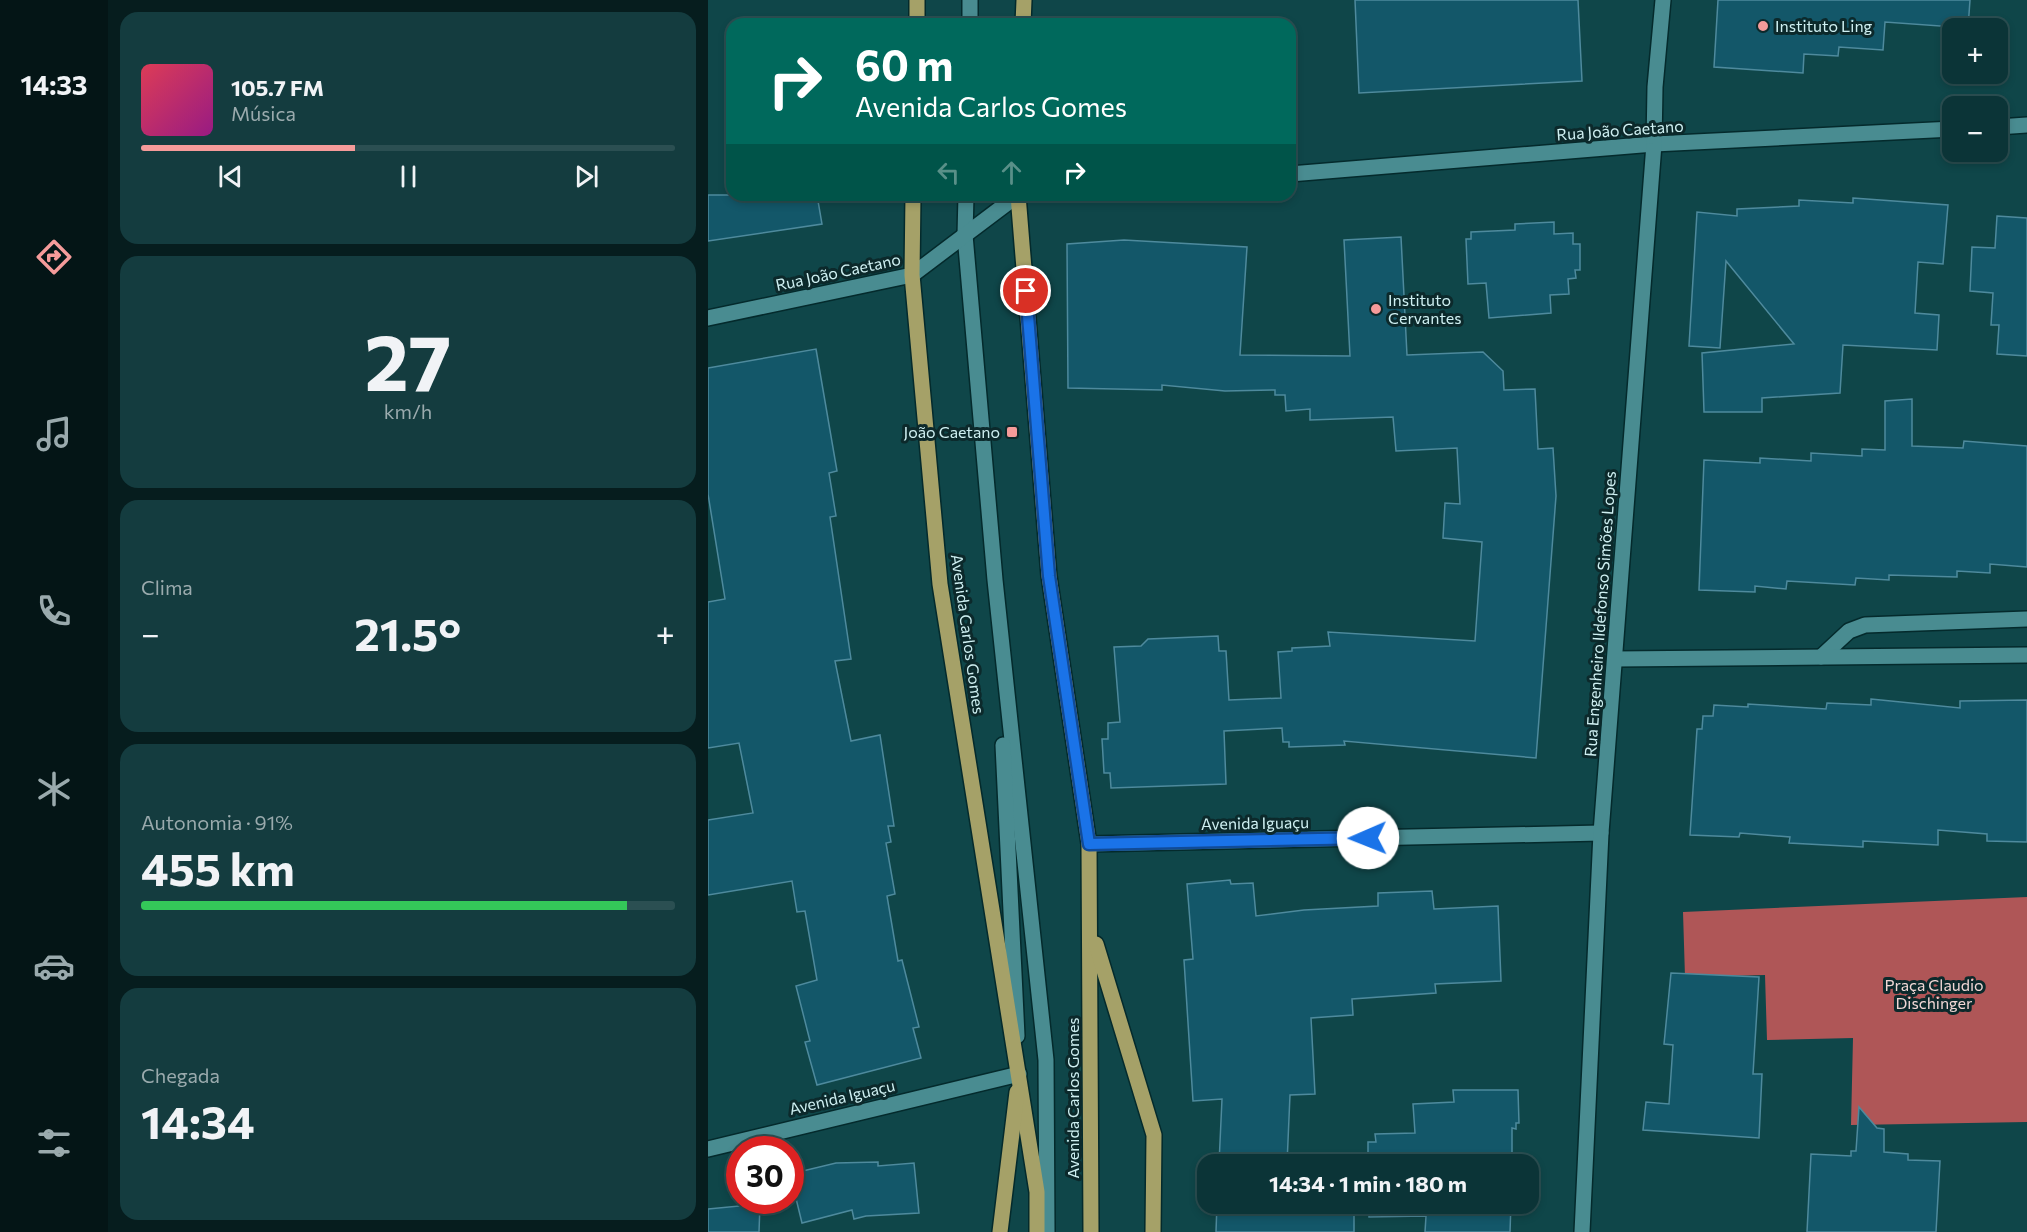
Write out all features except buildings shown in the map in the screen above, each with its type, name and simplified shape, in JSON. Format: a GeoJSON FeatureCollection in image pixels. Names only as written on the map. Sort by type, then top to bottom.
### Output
{"type":"FeatureCollection","features":[{"type":"Feature","properties":{"kind":"main road"},"geometry":{"type":"LineString","coordinates":[[917,0],[917,18]]}},
{"type":"Feature","properties":{"kind":"main road"},"geometry":{"type":"LineString","coordinates":[[1023,18],[1024,0]]}},
{"type":"Feature","properties":{"kind":"main road","name":"Avenida Carlos Gomes"},"geometry":{"type":"LineString","coordinates":[[913,201],[912,275],[940,584],[1037,1192],[1037,1232]]}},
{"type":"Feature","properties":{"kind":"main road","name":"Avenida Carlos Gomes"},"geometry":{"type":"LineString","coordinates":[[1018,201],[1049,576],[1089,844],[1091,1232]]}},
{"type":"Feature","properties":{"kind":"main road","name":"Avenida Carlos Gomes"},"geometry":{"type":"LineString","coordinates":[[1091,928],[1154,1135],[1153,1232]]}},
{"type":"Feature","properties":{"kind":"main road","name":"Avenida Carlos Gomes"},"geometry":{"type":"LineString","coordinates":[[1000,1232],[1019,1074]]}},
{"type":"Feature","properties":{"kind":"street"},"geometry":{"type":"LineString","coordinates":[[970,0],[970,18]]}},
{"type":"Feature","properties":{"kind":"street","name":"Rua Engenheiro Ildefonso Simões Lopes"},"geometry":{"type":"LineString","coordinates":[[1582,1232],[1601,833],[1654,144],[1655,87],[1662,0]]}},
{"type":"Feature","properties":{"kind":"street"},"geometry":{"type":"LineString","coordinates":[[2008,126],[2027,125]]}},
{"type":"Feature","properties":{"kind":"street","name":"Rua João Caetano"},"geometry":{"type":"LineString","coordinates":[[1296,174],[1654,144],[1942,130]]}},
{"type":"Feature","properties":{"kind":"street"},"geometry":{"type":"LineString","coordinates":[[966,201],[965,235],[995,580],[1046,1060],[1047,1232]]}},
{"type":"Feature","properties":{"kind":"street","name":"Rua João Caetano"},"geometry":{"type":"LineString","coordinates":[[708,318],[912,275],[1010,201]]}},
{"type":"Feature","properties":{"kind":"street"},"geometry":{"type":"LineString","coordinates":[[995,580],[1019,1074]]}},
{"type":"Feature","properties":{"kind":"street"},"geometry":{"type":"LineString","coordinates":[[1821,657],[1849,631],[1865,626],[2027,619]]}},
{"type":"Feature","properties":{"kind":"street"},"geometry":{"type":"LineString","coordinates":[[1615,659],[2027,655]]}},
{"type":"Feature","properties":{"kind":"street","name":"Avenida Iguaçu"},"geometry":{"type":"LineString","coordinates":[[1089,844],[1601,833]]}},
{"type":"Feature","properties":{"kind":"street","name":"Avenida Iguaçu"},"geometry":{"type":"LineString","coordinates":[[708,1149],[1019,1074]]}},
{"type":"Feature","properties":{"kind":"green space","name":"Praça Claudio Dischinger"},"geometry":{"type":"Polygon","coordinates":[[[2027,897],[2027,1122],[1851,1125],[1853,1038],[1767,1040],[1765,975],[1685,977],[1683,912],[2027,897]]]}},
{"type":"Feature","properties":{"kind":"place","name":"Instituto Ling"},"geometry":{"type":"Point","coordinates":[1763,26]}},
{"type":"Feature","properties":{"kind":"place","name":"Instituto Cervantes"},"geometry":{"type":"Point","coordinates":[1376,309]}},
{"type":"Feature","properties":{"kind":"place","name":"João Caetano"},"geometry":{"type":"Point","coordinates":[1012,432]}},
{"type":"Feature","properties":{"kind":"route"},"geometry":{"type":"LineString","coordinates":[[1026,291],[1049,576],[1089,844],[1368,838]]}}]}
